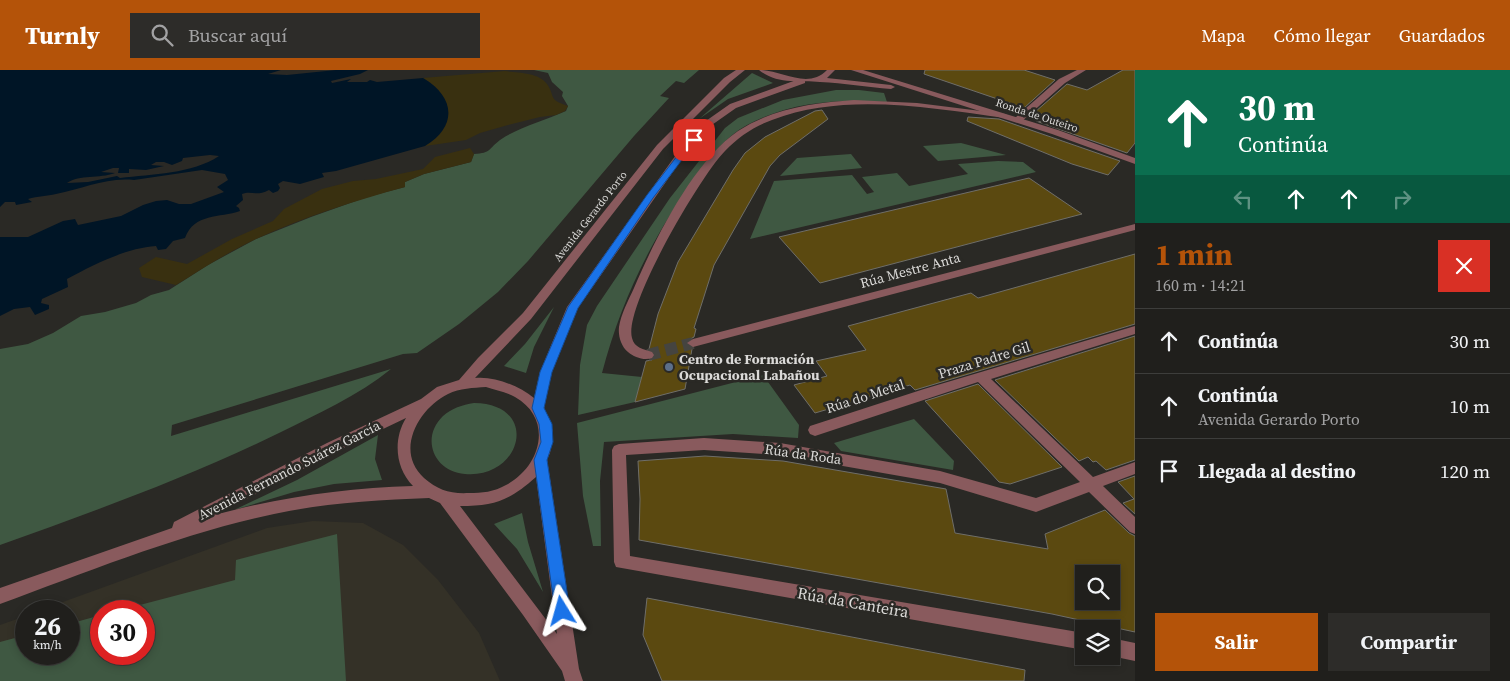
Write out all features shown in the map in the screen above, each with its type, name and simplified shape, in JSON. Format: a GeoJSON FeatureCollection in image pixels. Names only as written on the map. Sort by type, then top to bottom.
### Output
{"type":"FeatureCollection","features":[{"type":"Feature","properties":{"kind":"street","name":"Avenida Gerardo Porto"},"geometry":{"type":"LineString","coordinates":[[464,383],[482,361],[527,316],[660,147],[727,80],[741,70]]}},
{"type":"Feature","properties":{"kind":"street"},"geometry":{"type":"LineString","coordinates":[[763,70],[778,77],[802,80]]}},
{"type":"Feature","properties":{"kind":"street"},"geometry":{"type":"LineString","coordinates":[[816,79],[825,76],[831,70]]}},
{"type":"Feature","properties":{"kind":"street","name":"Ronda de Outeiro"},"geometry":{"type":"LineString","coordinates":[[855,70],[1006,116],[1135,161]]}},
{"type":"Feature","properties":{"kind":"street"},"geometry":{"type":"LineString","coordinates":[[1018,120],[1062,81],[1082,70]]}},
{"type":"Feature","properties":{"kind":"street","name":"Ronda de Outeiro"},"geometry":{"type":"LineString","coordinates":[[802,80],[816,79],[930,92]]}},
{"type":"Feature","properties":{"kind":"street"},"geometry":{"type":"LineString","coordinates":[[538,408],[546,372],[573,307],[681,154],[706,126],[733,106],[802,80]]}},
{"type":"Feature","properties":{"kind":"street"},"geometry":{"type":"LineString","coordinates":[[648,355],[635,352],[626,340],[625,326],[633,303],[648,266],[685,201],[718,154],[735,137],[770,117],[805,108],[833,104],[912,105],[1006,116]]}},
{"type":"Feature","properties":{"kind":"street","name":"Rúa Mestre Anta"},"geometry":{"type":"LineString","coordinates":[[693,343],[1135,227]]}},
{"type":"Feature","properties":{"kind":"street","name":"Praza Padre Gil"},"geometry":{"type":"LineString","coordinates":[[924,394],[1135,330]]}},
{"type":"Feature","properties":{"kind":"street"},"geometry":{"type":"LineString","coordinates":[[981,377],[1135,527]]}},
{"type":"Feature","properties":{"kind":"street"},"geometry":{"type":"LineString","coordinates":[[438,495],[468,502],[490,498],[512,490],[529,476],[541,460],[547,442],[546,424],[538,408],[525,395],[507,386],[486,382],[464,383],[443,391],[424,403],[410,420],[403,440],[404,459],[413,478],[438,495],[529,609],[572,675]]}},
{"type":"Feature","properties":{"kind":"street","name":"Rúa do Metal"},"geometry":{"type":"LineString","coordinates":[[815,430],[924,394]]}},
{"type":"Feature","properties":{"kind":"street","name":"Avenida Fernando Suárez García"},"geometry":{"type":"LineString","coordinates":[[156,539],[332,447],[424,403]]}},
{"type":"Feature","properties":{"kind":"street","name":"Rúa da Roda"},"geometry":{"type":"LineString","coordinates":[[622,562],[619,450],[704,444],[780,449],[940,477],[1036,505],[1091,484]]}},
{"type":"Feature","properties":{"kind":"street"},"geometry":{"type":"LineString","coordinates":[[541,460],[572,675]]}},
{"type":"Feature","properties":{"kind":"street"},"geometry":{"type":"LineString","coordinates":[[1091,484],[1135,468]]}},
{"type":"Feature","properties":{"kind":"street","name":"Avenida Fernando Suárez García"},"geometry":{"type":"LineString","coordinates":[[0,596],[156,539],[252,512],[315,500],[372,493],[438,495]]}},
{"type":"Feature","properties":{"kind":"street","name":"Rúa da Canteira"},"geometry":{"type":"LineString","coordinates":[[622,562],[1075,640]]}},
{"type":"Feature","properties":{"kind":"street"},"geometry":{"type":"LineString","coordinates":[[1120,649],[1135,652]]}},
{"type":"Feature","properties":{"kind":"shaded area"},"geometry":{"type":"Polygon","coordinates":[[[313,521],[363,523],[403,545],[438,580],[479,633],[500,681],[0,681],[0,625],[15,620],[15,665],[80,665],[80,600],[68,600],[267,528],[313,521]]]}},
{"type":"Feature","properties":{"kind":"green space"},"geometry":{"type":"Polygon","coordinates":[[[534,70],[699,70],[684,83],[676,81],[660,96],[669,98],[634,136],[528,261],[498,292],[459,324],[417,353],[403,354],[172,425],[171,436],[391,369],[365,388],[337,404],[245,449],[141,493],[0,545],[0,349],[28,344],[53,333],[81,316],[105,312],[136,303],[151,295],[169,290],[208,265],[256,239],[311,217],[367,197],[405,187],[405,182],[424,174],[471,162],[474,154],[487,152],[508,135],[566,111],[568,106],[562,96],[563,92],[552,82],[548,73],[534,70]]]}},
{"type":"Feature","properties":{"kind":"green space"},"geometry":{"type":"Polygon","coordinates":[[[752,73],[773,83],[728,99],[699,119],[752,73]]]}},
{"type":"Feature","properties":{"kind":"green space"},"geometry":{"type":"Polygon","coordinates":[[[836,90],[884,93],[887,102],[851,101],[816,103],[781,111],[764,117],[739,130],[713,154],[681,199],[652,246],[629,295],[610,346],[602,373],[642,377],[635,402],[578,415],[580,365],[587,325],[597,306],[670,198],[725,128],[738,118],[783,100],[836,90]]]}},
{"type":"Feature","properties":{"kind":"green space"},"geometry":{"type":"Polygon","coordinates":[[[961,143],[1006,155],[938,161],[923,146],[961,143]]]}},
{"type":"Feature","properties":{"kind":"green space"},"geometry":{"type":"Polygon","coordinates":[[[851,154],[862,168],[780,176],[797,158],[851,154]]]}},
{"type":"Feature","properties":{"kind":"green space"},"geometry":{"type":"Polygon","coordinates":[[[998,161],[1023,162],[1036,172],[750,239],[774,181],[852,175],[867,194],[874,192],[862,177],[897,173],[909,186],[968,174],[958,164],[998,161]]]}},
{"type":"Feature","properties":{"kind":"green space"},"geometry":{"type":"Polygon","coordinates":[[[554,307],[534,347],[526,373],[504,366],[525,344],[554,307]]]}},
{"type":"Feature","properties":{"kind":"green space"},"geometry":{"type":"Polygon","coordinates":[[[763,375],[799,425],[798,438],[733,434],[604,442],[600,481],[601,546],[593,546],[583,496],[577,423],[763,375]]]}},
{"type":"Feature","properties":{"kind":"green space"},"geometry":{"type":"Polygon","coordinates":[[[474,403],[495,407],[509,415],[516,427],[516,441],[511,454],[500,465],[484,472],[465,474],[454,472],[438,461],[432,443],[432,434],[436,425],[446,413],[457,407],[474,403]]]}},
{"type":"Feature","properties":{"kind":"green space"},"geometry":{"type":"Polygon","coordinates":[[[914,419],[954,461],[953,470],[841,451],[834,443],[914,419]]]}},
{"type":"Feature","properties":{"kind":"green space"},"geometry":{"type":"Polygon","coordinates":[[[378,435],[375,459],[382,480],[334,484],[294,492],[234,510],[297,480],[378,435]]]}},
{"type":"Feature","properties":{"kind":"green space"},"geometry":{"type":"Polygon","coordinates":[[[522,513],[528,542],[543,592],[517,549],[494,524],[522,513]]]}},
{"type":"Feature","properties":{"kind":"green space"},"geometry":{"type":"Polygon","coordinates":[[[337,534],[346,681],[0,681],[0,642],[15,638],[15,665],[80,665],[80,621],[90,618],[90,665],[155,665],[155,601],[235,580],[236,560],[337,534]]]}},
{"type":"Feature","properties":{"kind":"sand"},"geometry":{"type":"Polygon","coordinates":[[[505,71],[539,77],[550,88],[554,99],[568,106],[565,111],[556,115],[540,117],[480,133],[466,140],[425,146],[443,130],[448,112],[441,94],[423,78],[505,71]]]}},
{"type":"Feature","properties":{"kind":"sand"},"geometry":{"type":"Polygon","coordinates":[[[470,148],[474,154],[471,162],[424,174],[405,182],[405,187],[329,210],[274,231],[235,249],[176,285],[142,277],[139,268],[156,257],[187,264],[232,239],[273,221],[284,209],[322,189],[353,181],[376,179],[423,169],[435,157],[470,148]]]}},
{"type":"Feature","properties":{"kind":"water"},"geometry":{"type":"Polygon","coordinates":[[[0,70],[281,70],[268,74],[287,75],[336,70],[368,70],[360,74],[331,81],[332,83],[351,79],[347,82],[367,82],[370,80],[377,82],[423,78],[434,86],[446,103],[447,121],[443,130],[425,146],[336,171],[322,173],[324,177],[300,184],[283,181],[278,184],[280,188],[278,191],[273,193],[269,190],[260,193],[242,194],[243,200],[236,206],[240,211],[201,220],[189,230],[185,238],[173,241],[166,249],[158,250],[156,246],[133,250],[99,263],[67,279],[68,287],[42,299],[41,303],[49,305],[49,309],[35,315],[30,307],[14,309],[0,316],[0,237],[28,237],[63,221],[75,219],[78,225],[121,216],[156,201],[167,200],[179,204],[191,204],[224,192],[217,187],[228,180],[225,174],[202,170],[134,180],[114,180],[28,199],[32,202],[16,205],[15,202],[5,202],[0,207],[0,70]],[[219,156],[183,158],[182,161],[172,165],[156,162],[151,165],[164,166],[146,170],[129,169],[129,173],[118,173],[119,168],[113,168],[101,172],[115,173],[109,175],[78,178],[67,183],[184,170],[219,156]]]}},
{"type":"Feature","properties":{"kind":"building"},"geometry":{"type":"Polygon","coordinates":[[[925,70],[1024,70],[1055,80],[1024,108],[924,74],[925,70]]]}},
{"type":"Feature","properties":{"kind":"building"},"geometry":{"type":"Polygon","coordinates":[[[1123,70],[1135,70],[1135,143],[1127,153],[1036,121],[1056,123],[1056,119],[1035,112],[1067,84],[1087,90],[1123,70]]]}},
{"type":"Feature","properties":{"kind":"building"},"geometry":{"type":"Polygon","coordinates":[[[822,110],[828,119],[780,155],[770,166],[714,265],[694,328],[696,329],[694,337],[685,342],[692,349],[685,389],[635,402],[646,361],[652,360],[656,356],[654,351],[649,349],[658,314],[678,262],[733,170],[745,153],[765,137],[815,111],[822,110]]]}},
{"type":"Feature","properties":{"kind":"building"},"geometry":{"type":"Polygon","coordinates":[[[968,117],[999,119],[1120,161],[1108,175],[1072,164],[967,121],[968,117]]]}},
{"type":"Feature","properties":{"kind":"building"},"geometry":{"type":"Polygon","coordinates":[[[1029,178],[1082,214],[820,283],[779,237],[1029,178]]]}},
{"type":"Feature","properties":{"kind":"building"},"geometry":{"type":"Polygon","coordinates":[[[1135,254],[1135,324],[915,390],[910,385],[815,413],[794,385],[827,376],[816,361],[866,350],[848,326],[971,293],[978,298],[1135,254]]]}},
{"type":"Feature","properties":{"kind":"building"},"geometry":{"type":"Polygon","coordinates":[[[1135,336],[1135,460],[1106,470],[1088,457],[1079,461],[995,380],[1135,336]]]}},
{"type":"Feature","properties":{"kind":"building"},"geometry":{"type":"Polygon","coordinates":[[[978,384],[1062,467],[1010,484],[999,482],[925,401],[978,384]]]}},
{"type":"Feature","properties":{"kind":"building"},"geometry":{"type":"Polygon","coordinates":[[[705,456],[783,461],[946,489],[955,533],[1048,549],[1045,534],[1105,510],[1129,533],[1135,536],[1135,632],[1120,629],[1120,620],[1080,620],[639,540],[640,499],[638,461],[705,456]]]}},
{"type":"Feature","properties":{"kind":"building"},"geometry":{"type":"Polygon","coordinates":[[[1135,476],[1135,514],[1123,503],[1134,499],[1118,482],[1135,476]]]}},
{"type":"Feature","properties":{"kind":"building"},"geometry":{"type":"Polygon","coordinates":[[[647,598],[1025,670],[1024,681],[662,681],[643,635],[647,598]]]}},
{"type":"Feature","properties":{"kind":"tunnel"},"geometry":{"type":"LineString","coordinates":[[648,355],[693,343]]}},
{"type":"Feature","properties":{"kind":"place","name":"Centro de Formación Ocupacional Labañou"},"geometry":{"type":"Point","coordinates":[669,367]}},
{"type":"Feature","properties":{"kind":"route"},"geometry":{"type":"LineString","coordinates":[[562,611],[541,460],[547,442],[546,424],[538,408],[546,372],[573,307],[650,196],[681,154],[694,140]]}}]}
